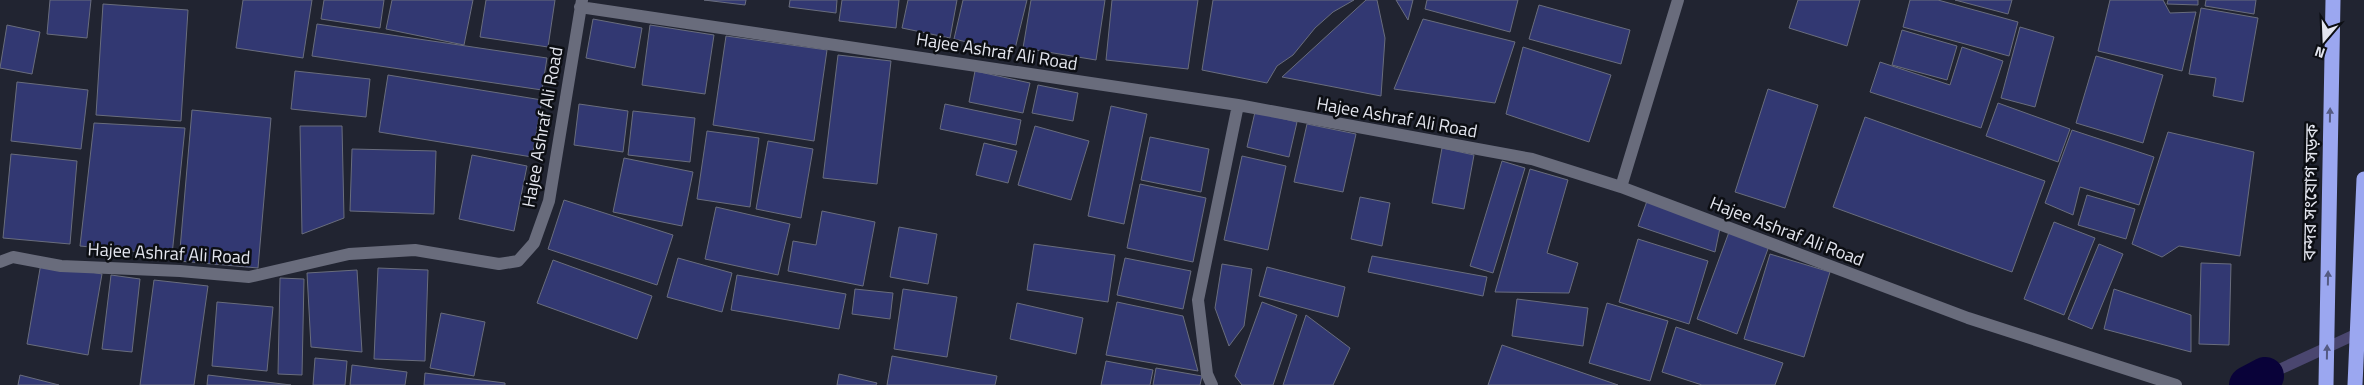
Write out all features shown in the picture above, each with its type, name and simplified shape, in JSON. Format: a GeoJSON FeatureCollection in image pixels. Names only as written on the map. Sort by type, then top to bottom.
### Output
{"type":"FeatureCollection","features":[{"type":"Feature","properties":{"kind":"highway","name":"বন্দর সংযোগ সড়ক"},"geometry":{"type":"LineString","coordinates":[[2326,381],[2333,0]]}},
{"type":"Feature","properties":{"kind":"highway"},"geometry":{"type":"LineString","coordinates":[[2355,385],[2358,357],[2357,313],[2364,180]]}},
{"type":"Feature","properties":{"kind":"street"},"geometry":{"type":"LineString","coordinates":[[1621,187],[1678,0]]}},
{"type":"Feature","properties":{"kind":"street","name":"Hajee Ashraf Ali Road"},"geometry":{"type":"LineString","coordinates":[[0,262],[13,257],[61,266],[180,271],[249,277],[349,254],[416,250],[499,264],[518,261],[534,243],[549,201],[581,3],[1238,105],[1532,159],[1621,187],[1968,318],[2176,385]]}},
{"type":"Feature","properties":{"kind":"street"},"geometry":{"type":"LineString","coordinates":[[1212,385],[1207,374],[1198,300],[1238,105]]}},
{"type":"Feature","properties":{"kind":"building"},"geometry":{"type":"Polygon","coordinates":[[[50,0],[91,0],[87,38],[47,34],[50,0]]]}},
{"type":"Feature","properties":{"kind":"building"},"geometry":{"type":"Polygon","coordinates":[[[243,0],[312,0],[303,58],[236,48],[243,0]]]}},
{"type":"Feature","properties":{"kind":"building"},"geometry":{"type":"Polygon","coordinates":[[[324,0],[384,0],[380,28],[321,19],[324,0]]]}},
{"type":"Feature","properties":{"kind":"building"},"geometry":{"type":"Polygon","coordinates":[[[392,0],[473,0],[464,45],[386,29],[392,0]]]}},
{"type":"Feature","properties":{"kind":"building"},"geometry":{"type":"Polygon","coordinates":[[[486,0],[555,0],[548,47],[480,37],[486,0]]]}},
{"type":"Feature","properties":{"kind":"building"},"geometry":{"type":"Polygon","coordinates":[[[704,0],[746,0],[745,5],[704,0]]]}},
{"type":"Feature","properties":{"kind":"building"},"geometry":{"type":"Polygon","coordinates":[[[790,0],[837,0],[836,13],[789,7],[790,0]]]}},
{"type":"Feature","properties":{"kind":"building"},"geometry":{"type":"Polygon","coordinates":[[[842,0],[899,0],[896,28],[839,21],[842,0]]]}},
{"type":"Feature","properties":{"kind":"building"},"geometry":{"type":"Polygon","coordinates":[[[908,0],[957,0],[950,38],[902,28],[908,0]]]}},
{"type":"Feature","properties":{"kind":"building"},"geometry":{"type":"Polygon","coordinates":[[[963,0],[1027,0],[1014,53],[954,39],[963,0]]]}},
{"type":"Feature","properties":{"kind":"building"},"geometry":{"type":"Polygon","coordinates":[[[1031,0],[1105,0],[1096,60],[1023,48],[1031,0]]]}},
{"type":"Feature","properties":{"kind":"building"},"geometry":{"type":"Polygon","coordinates":[[[1112,0],[1198,0],[1188,69],[1106,60],[1112,0]]]}},
{"type":"Feature","properties":{"kind":"building"},"geometry":{"type":"Polygon","coordinates":[[[1213,0],[1354,0],[1333,12],[1315,28],[1293,55],[1277,66],[1267,83],[1202,70],[1213,0]]]}},
{"type":"Feature","properties":{"kind":"building"},"geometry":{"type":"Polygon","coordinates":[[[1366,0],[1377,0],[1385,38],[1381,96],[1282,77],[1366,0]]]}},
{"type":"Feature","properties":{"kind":"building"},"geometry":{"type":"Polygon","coordinates":[[[1396,0],[1413,0],[1408,20],[1396,0]]]}},
{"type":"Feature","properties":{"kind":"building"},"geometry":{"type":"Polygon","coordinates":[[[1427,0],[1518,0],[1510,32],[1425,9],[1427,0]]]}},
{"type":"Feature","properties":{"kind":"building"},"geometry":{"type":"Polygon","coordinates":[[[1798,0],[1860,0],[1847,46],[1789,28],[1798,0]]]}},
{"type":"Feature","properties":{"kind":"building"},"geometry":{"type":"Polygon","coordinates":[[[1910,0],[1938,0],[2018,22],[2009,56],[1903,27],[1910,0]]]}},
{"type":"Feature","properties":{"kind":"building"},"geometry":{"type":"Polygon","coordinates":[[[1955,0],[2012,0],[2008,14],[1955,0]]]}},
{"type":"Feature","properties":{"kind":"building"},"geometry":{"type":"Polygon","coordinates":[[[2110,0],[2163,0],[2170,13],[2196,12],[2182,71],[2098,51],[2110,0]]]}},
{"type":"Feature","properties":{"kind":"building"},"geometry":{"type":"Polygon","coordinates":[[[2168,0],[2198,0],[2198,5],[2167,4],[2168,0]]]}},
{"type":"Feature","properties":{"kind":"building"},"geometry":{"type":"Polygon","coordinates":[[[2206,0],[2256,0],[2254,14],[2205,6],[2206,0]]]}},
{"type":"Feature","properties":{"kind":"building"},"geometry":{"type":"Polygon","coordinates":[[[103,4],[188,10],[181,121],[96,115],[103,4]]]}},
{"type":"Feature","properties":{"kind":"building"},"geometry":{"type":"Polygon","coordinates":[[[1539,5],[1630,30],[1621,64],[1529,39],[1539,5]]]}},
{"type":"Feature","properties":{"kind":"building"},"geometry":{"type":"Polygon","coordinates":[[[2201,8],[2258,18],[2243,102],[2213,96],[2216,78],[2189,74],[2201,8]]]}},
{"type":"Feature","properties":{"kind":"building"},"geometry":{"type":"Polygon","coordinates":[[[593,19],[642,28],[635,68],[586,58],[593,19]]]}},
{"type":"Feature","properties":{"kind":"building"},"geometry":{"type":"Polygon","coordinates":[[[1423,19],[1515,42],[1495,103],[1394,89],[1423,19]]]}},
{"type":"Feature","properties":{"kind":"building"},"geometry":{"type":"Polygon","coordinates":[[[317,24],[547,58],[542,90],[312,56],[317,24]]]}},
{"type":"Feature","properties":{"kind":"building"},"geometry":{"type":"Polygon","coordinates":[[[7,25],[40,32],[32,74],[0,68],[7,25]]]}},
{"type":"Feature","properties":{"kind":"building"},"geometry":{"type":"Polygon","coordinates":[[[650,25],[714,35],[705,94],[642,85],[650,25]]]}},
{"type":"Feature","properties":{"kind":"building"},"geometry":{"type":"Polygon","coordinates":[[[2020,27],[2054,37],[2035,107],[2001,98],[2020,27]]]}},
{"type":"Feature","properties":{"kind":"building"},"geometry":{"type":"Polygon","coordinates":[[[1902,30],[1957,46],[1947,80],[1892,65],[1902,30]]]}},
{"type":"Feature","properties":{"kind":"building"},"geometry":{"type":"Polygon","coordinates":[[[726,36],[827,50],[814,141],[713,125],[726,36]]]}},
{"type":"Feature","properties":{"kind":"building"},"geometry":{"type":"Polygon","coordinates":[[[1523,47],[1611,75],[1589,142],[1506,114],[1523,47]]]}},
{"type":"Feature","properties":{"kind":"building"},"geometry":{"type":"Polygon","coordinates":[[[1962,47],[2003,61],[1981,128],[1870,92],[1880,62],[1950,85],[1962,47]]]}},
{"type":"Feature","properties":{"kind":"building"},"geometry":{"type":"Polygon","coordinates":[[[838,55],[891,61],[877,184],[823,178],[838,55]]]}},
{"type":"Feature","properties":{"kind":"building"},"geometry":{"type":"Polygon","coordinates":[[[2096,56],[2163,75],[2143,143],[2076,123],[2096,56]]]}},
{"type":"Feature","properties":{"kind":"building"},"geometry":{"type":"Polygon","coordinates":[[[295,71],[370,79],[366,117],[291,109],[295,71]]]}},
{"type":"Feature","properties":{"kind":"building"},"geometry":{"type":"Polygon","coordinates":[[[975,71],[1030,83],[1023,113],[969,102],[975,71]]]}},
{"type":"Feature","properties":{"kind":"building"},"geometry":{"type":"Polygon","coordinates":[[[388,75],[542,100],[532,157],[379,132],[388,75]]]}},
{"type":"Feature","properties":{"kind":"building"},"geometry":{"type":"Polygon","coordinates":[[[17,82],[88,90],[81,149],[11,141],[17,82]]]}},
{"type":"Feature","properties":{"kind":"building"},"geometry":{"type":"Polygon","coordinates":[[[1038,85],[1078,93],[1073,121],[1032,113],[1038,85]]]}},
{"type":"Feature","properties":{"kind":"building"},"geometry":{"type":"Polygon","coordinates":[[[1768,89],[1818,105],[1785,208],[1735,192],[1768,89]]]}},
{"type":"Feature","properties":{"kind":"building"},"geometry":{"type":"Polygon","coordinates":[[[1998,103],[2070,129],[2058,162],[1986,136],[1998,103]]]}},
{"type":"Feature","properties":{"kind":"building"},"geometry":{"type":"Polygon","coordinates":[[[579,104],[628,111],[623,152],[574,145],[579,104]]]}},
{"type":"Feature","properties":{"kind":"building"},"geometry":{"type":"Polygon","coordinates":[[[945,104],[1021,120],[1016,145],[940,129],[945,104]]]}},
{"type":"Feature","properties":{"kind":"building"},"geometry":{"type":"Polygon","coordinates":[[[1111,106],[1147,114],[1124,224],[1088,216],[1111,106]]]}},
{"type":"Feature","properties":{"kind":"building"},"geometry":{"type":"Polygon","coordinates":[[[192,110],[271,118],[258,268],[179,261],[192,110]]]}},
{"type":"Feature","properties":{"kind":"building"},"geometry":{"type":"Polygon","coordinates":[[[633,111],[695,118],[690,162],[628,155],[633,111]]]}},
{"type":"Feature","properties":{"kind":"building"},"geometry":{"type":"Polygon","coordinates":[[[1255,112],[1297,122],[1289,157],[1247,147],[1255,112]]]}},
{"type":"Feature","properties":{"kind":"building"},"geometry":{"type":"Polygon","coordinates":[[[1865,117],[2045,181],[2012,272],[1833,207],[1865,117]]]}},
{"type":"Feature","properties":{"kind":"building"},"geometry":{"type":"Polygon","coordinates":[[[94,123],[185,128],[172,255],[80,246],[94,123]]]}},
{"type":"Feature","properties":{"kind":"building"},"geometry":{"type":"Polygon","coordinates":[[[1307,124],[1356,134],[1343,192],[1294,182],[1307,124]]]}},
{"type":"Feature","properties":{"kind":"building"},"geometry":{"type":"Polygon","coordinates":[[[300,126],[342,126],[344,218],[302,234],[300,126]]]}},
{"type":"Feature","properties":{"kind":"building"},"geometry":{"type":"Polygon","coordinates":[[[1035,126],[1089,141],[1071,200],[1018,185],[1035,126]]]}},
{"type":"Feature","properties":{"kind":"building"},"geometry":{"type":"Polygon","coordinates":[[[2072,130],[2154,157],[2139,205],[2080,187],[2073,215],[2045,203],[2072,130]]]}},
{"type":"Feature","properties":{"kind":"building"},"geometry":{"type":"Polygon","coordinates":[[[707,131],[759,138],[750,207],[697,199],[707,131]]]}},
{"type":"Feature","properties":{"kind":"building"},"geometry":{"type":"Polygon","coordinates":[[[2168,132],[2254,152],[2240,256],[2179,246],[2162,257],[2132,244],[2168,132]]]}},
{"type":"Feature","properties":{"kind":"building"},"geometry":{"type":"Polygon","coordinates":[[[1150,137],[1209,149],[1201,192],[1141,180],[1150,137]]]}},
{"type":"Feature","properties":{"kind":"building"},"geometry":{"type":"Polygon","coordinates":[[[768,141],[813,149],[801,218],[756,209],[768,141]]]}},
{"type":"Feature","properties":{"kind":"building"},"geometry":{"type":"Polygon","coordinates":[[[984,143],[1017,151],[1008,183],[976,175],[984,143]]]}},
{"type":"Feature","properties":{"kind":"building"},"geometry":{"type":"Polygon","coordinates":[[[1442,148],[1474,155],[1464,209],[1432,203],[1442,148]]]}},
{"type":"Feature","properties":{"kind":"building"},"geometry":{"type":"Polygon","coordinates":[[[352,149],[436,151],[434,214],[350,211],[352,149]]]}},
{"type":"Feature","properties":{"kind":"building"},"geometry":{"type":"Polygon","coordinates":[[[11,154],[77,161],[70,244],[3,238],[11,154]]]}},
{"type":"Feature","properties":{"kind":"building"},"geometry":{"type":"Polygon","coordinates":[[[472,155],[527,166],[514,231],[459,219],[472,155]]]}},
{"type":"Feature","properties":{"kind":"building"},"geometry":{"type":"Polygon","coordinates":[[[1242,156],[1286,166],[1268,250],[1224,240],[1242,156]]]}},
{"type":"Feature","properties":{"kind":"building"},"geometry":{"type":"Polygon","coordinates":[[[624,158],[693,172],[682,226],[613,212],[624,158]]]}},
{"type":"Feature","properties":{"kind":"building"},"geometry":{"type":"Polygon","coordinates":[[[1502,161],[1525,168],[1493,273],[1470,266],[1502,161]]]}},
{"type":"Feature","properties":{"kind":"building"},"geometry":{"type":"Polygon","coordinates":[[[1530,169],[1568,180],[1547,253],[1578,263],[1569,293],[1495,292],[1530,169]]]}},
{"type":"Feature","properties":{"kind":"building"},"geometry":{"type":"Polygon","coordinates":[[[1140,184],[1206,198],[1193,262],[1127,248],[1140,184]]]}},
{"type":"Feature","properties":{"kind":"building"},"geometry":{"type":"Polygon","coordinates":[[[2087,195],[2135,209],[2126,239],[2078,225],[2087,195]]]}},
{"type":"Feature","properties":{"kind":"building"},"geometry":{"type":"Polygon","coordinates":[[[1360,197],[1390,203],[1382,246],[1351,239],[1360,197]]]}},
{"type":"Feature","properties":{"kind":"building"},"geometry":{"type":"Polygon","coordinates":[[[564,200],[673,235],[657,285],[548,249],[564,200]]]}},
{"type":"Feature","properties":{"kind":"building"},"geometry":{"type":"Polygon","coordinates":[[[1647,201],[1720,228],[1715,252],[1638,226],[1647,201]]]}},
{"type":"Feature","properties":{"kind":"building"},"geometry":{"type":"Polygon","coordinates":[[[716,207],[790,224],[778,275],[705,259],[716,207]]]}},
{"type":"Feature","properties":{"kind":"building"},"geometry":{"type":"Polygon","coordinates":[[[822,211],[875,222],[863,286],[788,271],[793,241],[816,245],[822,211]]]}},
{"type":"Feature","properties":{"kind":"building"},"geometry":{"type":"Polygon","coordinates":[[[2054,222],[2095,238],[2064,315],[2024,299],[2054,222]]]}},
{"type":"Feature","properties":{"kind":"building"},"geometry":{"type":"Polygon","coordinates":[[[899,227],[937,234],[928,284],[890,277],[899,227]]]}},
{"type":"Feature","properties":{"kind":"building"},"geometry":{"type":"Polygon","coordinates":[[[1729,232],[1769,246],[1737,334],[1697,319],[1729,232]]]}},
{"type":"Feature","properties":{"kind":"building"},"geometry":{"type":"Polygon","coordinates":[[[1638,239],[1708,261],[1689,324],[1619,302],[1638,239]]]}},
{"type":"Feature","properties":{"kind":"building"},"geometry":{"type":"Polygon","coordinates":[[[1034,244],[1115,255],[1108,302],[1027,290],[1034,244]]]}},
{"type":"Feature","properties":{"kind":"building"},"geometry":{"type":"Polygon","coordinates":[[[2099,244],[2123,254],[2092,329],[2068,319],[2099,244]]]}},
{"type":"Feature","properties":{"kind":"building"},"geometry":{"type":"Polygon","coordinates":[[[1770,254],[1830,272],[1804,357],[1744,339],[1770,254]]]}},
{"type":"Feature","properties":{"kind":"building"},"geometry":{"type":"Polygon","coordinates":[[[1372,256],[1487,277],[1483,296],[1368,272],[1372,256]]]}},
{"type":"Feature","properties":{"kind":"building"},"geometry":{"type":"Polygon","coordinates":[[[678,258],[732,273],[722,312],[667,297],[678,258]]]}},
{"type":"Feature","properties":{"kind":"building"},"geometry":{"type":"Polygon","coordinates":[[[1125,258],[1191,271],[1183,309],[1117,295],[1125,258]]]}},
{"type":"Feature","properties":{"kind":"building"},"geometry":{"type":"Polygon","coordinates":[[[553,260],[652,296],[637,339],[537,303],[553,260]]]}},
{"type":"Feature","properties":{"kind":"building"},"geometry":{"type":"Polygon","coordinates":[[[41,263],[102,274],[88,355],[27,344],[41,263]]]}},
{"type":"Feature","properties":{"kind":"building"},"geometry":{"type":"Polygon","coordinates":[[[2201,263],[2231,264],[2229,345],[2199,344],[2201,263]]]}},
{"type":"Feature","properties":{"kind":"building"},"geometry":{"type":"Polygon","coordinates":[[[1222,264],[1252,269],[1244,326],[1229,346],[1215,308],[1222,264]]]}},
{"type":"Feature","properties":{"kind":"building"},"geometry":{"type":"Polygon","coordinates":[[[1267,267],[1345,287],[1338,317],[1259,296],[1267,267]]]}},
{"type":"Feature","properties":{"kind":"building"},"geometry":{"type":"Polygon","coordinates":[[[378,268],[428,270],[425,361],[374,359],[378,268]]]}},
{"type":"Feature","properties":{"kind":"building"},"geometry":{"type":"Polygon","coordinates":[[[357,270],[362,352],[311,347],[307,273],[357,270]]]}},
{"type":"Feature","properties":{"kind":"building"},"geometry":{"type":"Polygon","coordinates":[[[111,275],[140,279],[132,352],[102,349],[111,275]]]}},
{"type":"Feature","properties":{"kind":"building"},"geometry":{"type":"Polygon","coordinates":[[[737,275],[846,294],[839,329],[731,310],[737,275]]]}},
{"type":"Feature","properties":{"kind":"building"},"geometry":{"type":"Polygon","coordinates":[[[280,278],[304,279],[302,375],[278,374],[280,278]]]}},
{"type":"Feature","properties":{"kind":"building"},"geometry":{"type":"Polygon","coordinates":[[[154,280],[208,286],[194,385],[140,385],[154,280]]]}},
{"type":"Feature","properties":{"kind":"building"},"geometry":{"type":"Polygon","coordinates":[[[855,289],[893,293],[890,319],[852,314],[855,289]]]}},
{"type":"Feature","properties":{"kind":"building"},"geometry":{"type":"Polygon","coordinates":[[[903,289],[957,297],[947,357],[894,349],[903,289]]]}},
{"type":"Feature","properties":{"kind":"building"},"geometry":{"type":"Polygon","coordinates":[[[2114,289],[2191,315],[2191,352],[2104,329],[2114,289]]]}},
{"type":"Feature","properties":{"kind":"building"},"geometry":{"type":"Polygon","coordinates":[[[1517,299],[1588,308],[1583,346],[1512,336],[1517,299]]]}},
{"type":"Feature","properties":{"kind":"building"},"geometry":{"type":"Polygon","coordinates":[[[217,302],[273,307],[267,371],[212,366],[217,302]]]}},
{"type":"Feature","properties":{"kind":"building"},"geometry":{"type":"Polygon","coordinates":[[[1117,302],[1183,316],[1198,371],[1106,355],[1117,302]]]}},
{"type":"Feature","properties":{"kind":"building"},"geometry":{"type":"Polygon","coordinates":[[[1262,302],[1297,315],[1273,385],[1242,385],[1235,376],[1262,302]]]}},
{"type":"Feature","properties":{"kind":"building"},"geometry":{"type":"Polygon","coordinates":[[[1017,303],[1083,318],[1076,354],[1010,339],[1017,303]]]}},
{"type":"Feature","properties":{"kind":"building"},"geometry":{"type":"Polygon","coordinates":[[[1607,303],[1668,321],[1650,381],[1589,363],[1607,303]]]}},
{"type":"Feature","properties":{"kind":"building"},"geometry":{"type":"Polygon","coordinates":[[[441,313],[485,322],[474,376],[430,368],[441,313]]]}},
{"type":"Feature","properties":{"kind":"building"},"geometry":{"type":"Polygon","coordinates":[[[1306,315],[1350,348],[1333,385],[1283,385],[1306,315]]]}},
{"type":"Feature","properties":{"kind":"building"},"geometry":{"type":"Polygon","coordinates":[[[1676,327],[1783,363],[1775,385],[1702,385],[1662,372],[1676,327]]]}},
{"type":"Feature","properties":{"kind":"building"},"geometry":{"type":"Polygon","coordinates":[[[1502,345],[1618,385],[1488,385],[1502,345]]]}},
{"type":"Feature","properties":{"kind":"building"},"geometry":{"type":"Polygon","coordinates":[[[892,356],[997,376],[995,385],[887,385],[892,356]]]}},
{"type":"Feature","properties":{"kind":"building"},"geometry":{"type":"Polygon","coordinates":[[[315,358],[347,361],[345,385],[313,385],[315,358]]]}},
{"type":"Feature","properties":{"kind":"building"},"geometry":{"type":"Polygon","coordinates":[[[1106,361],[1153,370],[1150,385],[1101,385],[1106,361]]]}},
{"type":"Feature","properties":{"kind":"building"},"geometry":{"type":"Polygon","coordinates":[[[352,365],[407,372],[405,385],[350,385],[352,365]]]}},
{"type":"Feature","properties":{"kind":"building"},"geometry":{"type":"Polygon","coordinates":[[[1156,368],[1202,376],[1200,385],[1153,385],[1156,368]]]}},
{"type":"Feature","properties":{"kind":"building"},"geometry":{"type":"Polygon","coordinates":[[[425,373],[505,383],[505,385],[424,385],[425,373]]]}},
{"type":"Feature","properties":{"kind":"building"},"geometry":{"type":"Polygon","coordinates":[[[839,374],[877,383],[876,385],[837,385],[839,374]]]}},
{"type":"Feature","properties":{"kind":"building"},"geometry":{"type":"Polygon","coordinates":[[[20,375],[59,385],[18,385],[20,375]]]}},
{"type":"Feature","properties":{"kind":"building"},"geometry":{"type":"Polygon","coordinates":[[[208,375],[291,385],[207,385],[208,375]]]}},
{"type":"Feature","properties":{"kind":"waterway"},"geometry":{"type":"LineString","coordinates":[[2265,376],[2363,331]]}},
{"type":"Feature","properties":{"kind":"waterway"},"geometry":{"type":"LineString","coordinates":[[2248,385],[2265,376]]}}]}
